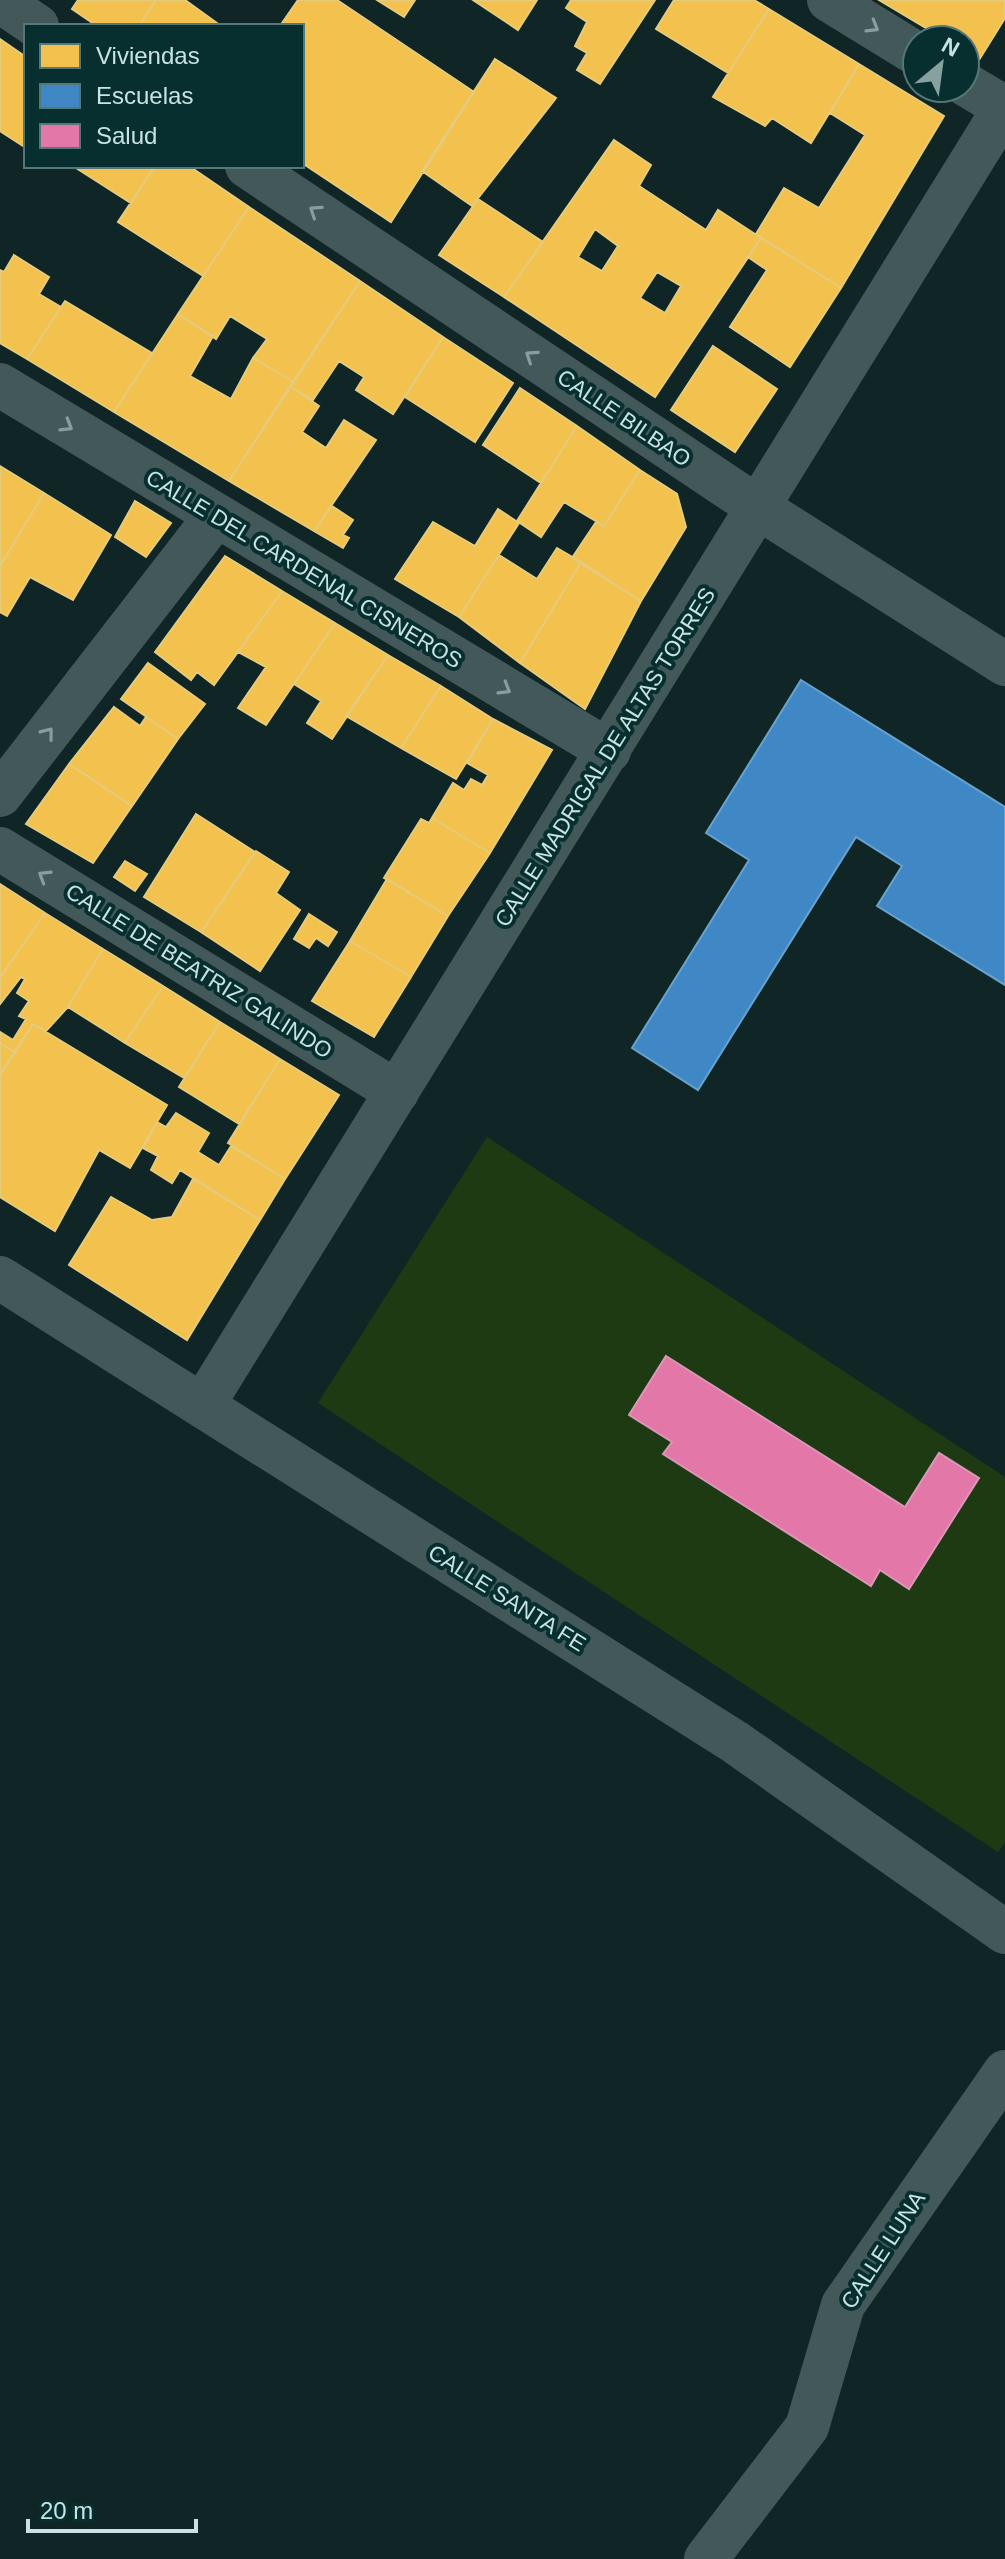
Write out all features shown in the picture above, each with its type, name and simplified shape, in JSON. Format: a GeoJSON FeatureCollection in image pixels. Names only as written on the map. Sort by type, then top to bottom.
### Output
{"type":"FeatureCollection","features":[{"type":"Feature","properties":{"kind":"street"},"geometry":{"type":"LineString","coordinates":[[829,0],[901,44]]}},
{"type":"Feature","properties":{"kind":"street"},"geometry":{"type":"LineString","coordinates":[[0,1],[34,24]]}},
{"type":"Feature","properties":{"kind":"street"},"geometry":{"type":"LineString","coordinates":[[981,94],[1005,108]]}},
{"type":"Feature","properties":{"kind":"street","name":"CALLE MADRIGAL DE ALTAS TORRES"},"geometry":{"type":"LineString","coordinates":[[203,1405],[1005,108]]}},
{"type":"Feature","properties":{"kind":"street","name":"CALLE BILBAO"},"geometry":{"type":"LineString","coordinates":[[250,168],[759,508],[1005,664]]}},
{"type":"Feature","properties":{"kind":"street","name":"CALLE DEL CARDENAL CISNEROS"},"geometry":{"type":"LineString","coordinates":[[0,385],[609,751]]}},
{"type":"Feature","properties":{"kind":"street"},"geometry":{"type":"LineString","coordinates":[[0,795],[216,516]]}},
{"type":"Feature","properties":{"kind":"street","name":"CALLE DE BEATRIZ GALINDO"},"geometry":{"type":"LineString","coordinates":[[0,849],[397,1092]]}},
{"type":"Feature","properties":{"kind":"street","name":"CALLE SANTA FE"},"geometry":{"type":"LineString","coordinates":[[0,1278],[735,1742],[1005,1932]]}},
{"type":"Feature","properties":{"kind":"street","name":"CALLE LUNA"},"geometry":{"type":"LineString","coordinates":[[706,2559],[807,2427],[843,2305],[1005,2072]]}},
{"type":"Feature","properties":{"kind":"green space"},"geometry":{"type":"Polygon","coordinates":[[[487,1137],[1005,1477],[1005,1842],[998,1852],[318,1403],[487,1137]]]}},
{"type":"Feature","properties":{"kind":"building: Viviendas"},"geometry":{"type":"Polygon","coordinates":[[[78,0],[156,0],[140,24],[94,24],[72,9],[78,0]]]}},
{"type":"Feature","properties":{"kind":"building: Viviendas"},"geometry":{"type":"Polygon","coordinates":[[[156,0],[185,0],[218,24],[140,24],[156,0]]]}},
{"type":"Feature","properties":{"kind":"building: Viviendas"},"geometry":{"type":"Polygon","coordinates":[[[298,0],[337,0],[474,92],[391,222],[304,164],[304,24],[281,24],[298,0]]]}},
{"type":"Feature","properties":{"kind":"building: Viviendas"},"geometry":{"type":"Polygon","coordinates":[[[377,0],[415,0],[404,17],[377,0]]]}},
{"type":"Feature","properties":{"kind":"building: Viviendas"},"geometry":{"type":"Polygon","coordinates":[[[473,0],[537,0],[518,30],[473,0]]]}},
{"type":"Feature","properties":{"kind":"building: Viviendas"},"geometry":{"type":"Polygon","coordinates":[[[571,0],[655,0],[600,84],[577,70],[587,53],[575,46],[587,22],[566,8],[571,0]]]}},
{"type":"Feature","properties":{"kind":"building: Viviendas"},"geometry":{"type":"Polygon","coordinates":[[[674,0],[754,0],[769,9],[728,73],[656,29],[674,0]]]}},
{"type":"Feature","properties":{"kind":"building: Viviendas"},"geometry":{"type":"Polygon","coordinates":[[[879,0],[1005,0],[1005,18],[981,57],[981,24],[919,24],[879,0]]]}},
{"type":"Feature","properties":{"kind":"building: Viviendas"},"geometry":{"type":"Polygon","coordinates":[[[769,9],[859,64],[811,143],[772,118],[765,126],[713,97],[769,9]]]}},
{"type":"Feature","properties":{"kind":"building: Viviendas"},"geometry":{"type":"Polygon","coordinates":[[[0,39],[24,56],[24,147],[0,131],[0,39]]]}},
{"type":"Feature","properties":{"kind":"building: Viviendas"},"geometry":{"type":"Polygon","coordinates":[[[495,59],[556,98],[472,206],[422,171],[495,59]]]}},
{"type":"Feature","properties":{"kind":"building: Viviendas"},"geometry":{"type":"Polygon","coordinates":[[[859,64],[901,90],[901,104],[924,104],[944,116],[841,288],[756,234],[784,188],[819,208],[865,135],[830,113],[859,64]]]}},
{"type":"Feature","properties":{"kind":"building: Viviendas"},"geometry":{"type":"Polygon","coordinates":[[[614,140],[651,165],[639,186],[706,230],[718,210],[761,238],[655,397],[504,297],[614,140]],[[595,229],[578,257],[602,271],[618,246],[595,229]],[[657,272],[640,298],[665,313],[681,286],[657,272]]]}},
{"type":"Feature","properties":{"kind":"building: Viviendas"},"geometry":{"type":"Polygon","coordinates":[[[76,168],[154,168],[131,203],[76,168]]]}},
{"type":"Feature","properties":{"kind":"building: Viviendas"},"geometry":{"type":"Polygon","coordinates":[[[154,168],[192,168],[249,207],[203,276],[118,222],[154,168]]]}},
{"type":"Feature","properties":{"kind":"building: Viviendas"},"geometry":{"type":"Polygon","coordinates":[[[478,199],[543,242],[504,297],[439,255],[478,199]]]}},
{"type":"Feature","properties":{"kind":"building: Viviendas"},"geometry":{"type":"Polygon","coordinates":[[[249,207],[360,281],[294,382],[253,358],[267,339],[230,316],[216,339],[178,314],[249,207]]]}},
{"type":"Feature","properties":{"kind":"building: Viviendas"},"geometry":{"type":"Polygon","coordinates":[[[761,238],[841,288],[790,367],[730,327],[767,270],[748,257],[761,238]]]}},
{"type":"Feature","properties":{"kind":"building: Viviendas"},"geometry":{"type":"Polygon","coordinates":[[[14,255],[49,277],[39,294],[61,307],[27,359],[0,343],[0,270],[4,272],[14,255]]]}},
{"type":"Feature","properties":{"kind":"building: Viviendas"},"geometry":{"type":"Polygon","coordinates":[[[360,281],[443,337],[393,414],[356,390],[364,377],[339,361],[313,400],[290,386],[360,281]]]}},
{"type":"Feature","properties":{"kind":"building: Viviendas"},"geometry":{"type":"Polygon","coordinates":[[[65,301],[152,353],[114,412],[27,359],[65,301]]]}},
{"type":"Feature","properties":{"kind":"building: Viviendas"},"geometry":{"type":"Polygon","coordinates":[[[178,314],[213,336],[190,376],[231,399],[253,358],[294,382],[229,481],[114,412],[178,314]]]}},
{"type":"Feature","properties":{"kind":"building: Viviendas"},"geometry":{"type":"Polygon","coordinates":[[[443,337],[513,383],[475,442],[405,397],[443,337]]]}},
{"type":"Feature","properties":{"kind":"building: Viviendas"},"geometry":{"type":"Polygon","coordinates":[[[713,346],[777,389],[735,452],[671,410],[713,346]]]}},
{"type":"Feature","properties":{"kind":"building: Viviendas"},"geometry":{"type":"Polygon","coordinates":[[[290,386],[319,406],[302,432],[326,448],[344,420],[376,440],[314,531],[229,481],[290,386]]]}},
{"type":"Feature","properties":{"kind":"building: Viviendas"},"geometry":{"type":"Polygon","coordinates":[[[520,388],[577,426],[541,483],[483,445],[520,388]]]}},
{"type":"Feature","properties":{"kind":"building: Viviendas"},"geometry":{"type":"Polygon","coordinates":[[[577,426],[640,470],[604,526],[564,502],[541,537],[517,521],[577,426]]]}},
{"type":"Feature","properties":{"kind":"building: Viviendas"},"geometry":{"type":"Polygon","coordinates":[[[0,466],[44,493],[1,565],[0,564],[0,466]]]}},
{"type":"Feature","properties":{"kind":"building: Viviendas"},"geometry":{"type":"Polygon","coordinates":[[[640,470],[677,494],[686,527],[641,601],[572,558],[596,522],[604,526],[640,470]]]}},
{"type":"Feature","properties":{"kind":"building: Viviendas"},"geometry":{"type":"Polygon","coordinates":[[[44,493],[111,535],[73,600],[30,577],[7,616],[0,612],[0,566],[44,493]]]}},
{"type":"Feature","properties":{"kind":"building: Viviendas"},"geometry":{"type":"Polygon","coordinates":[[[135,501],[171,523],[146,557],[115,537],[135,501]]]}},
{"type":"Feature","properties":{"kind":"building: Viviendas"},"geometry":{"type":"Polygon","coordinates":[[[332,506],[353,520],[343,535],[349,538],[343,548],[314,531],[332,506]]]}},
{"type":"Feature","properties":{"kind":"building: Viviendas"},"geometry":{"type":"Polygon","coordinates":[[[498,509],[519,523],[459,617],[395,579],[433,522],[475,546],[498,509]]]}},
{"type":"Feature","properties":{"kind":"building: Viviendas"},"geometry":{"type":"Polygon","coordinates":[[[557,548],[581,562],[520,663],[459,617],[499,555],[537,579],[557,548]]]}},
{"type":"Feature","properties":{"kind":"building: Viviendas"},"geometry":{"type":"Polygon","coordinates":[[[225,556],[282,591],[214,685],[197,672],[191,680],[155,652],[225,556]]]}},
{"type":"Feature","properties":{"kind":"building: Viviendas"},"geometry":{"type":"Polygon","coordinates":[[[581,562],[641,601],[585,709],[520,663],[581,562]]]}},
{"type":"Feature","properties":{"kind":"building: Viviendas"},"geometry":{"type":"Polygon","coordinates":[[[282,591],[335,623],[266,725],[238,708],[266,667],[238,652],[282,591]]]}},
{"type":"Feature","properties":{"kind":"building: Viviendas"},"geometry":{"type":"Polygon","coordinates":[[[335,623],[388,655],[332,739],[307,723],[321,701],[294,684],[335,623]]]}},
{"type":"Feature","properties":{"kind":"building: Viviendas"},"geometry":{"type":"Polygon","coordinates":[[[388,655],[441,686],[401,748],[346,716],[388,655]]]}},
{"type":"Feature","properties":{"kind":"building: Viviendas"},"geometry":{"type":"Polygon","coordinates":[[[148,663],[205,704],[178,739],[121,699],[148,663]]]}},
{"type":"Feature","properties":{"kind":"building: Viviendas"},"geometry":{"type":"Polygon","coordinates":[[[441,686],[493,719],[456,779],[401,748],[441,686]]]}},
{"type":"Feature","properties":{"kind":"building: Viviendas"},"geometry":{"type":"Polygon","coordinates":[[[114,707],[140,726],[146,717],[178,739],[132,806],[69,764],[114,707]]]}},
{"type":"Feature","properties":{"kind":"building: Viviendas"},"geometry":{"type":"Polygon","coordinates":[[[493,719],[552,750],[490,853],[432,818],[453,783],[464,790],[471,779],[482,785],[488,775],[467,763],[493,719]]]}},
{"type":"Feature","properties":{"kind":"building: Viviendas"},"geometry":{"type":"Polygon","coordinates":[[[69,764],[132,806],[93,863],[26,824],[69,764]]]}},
{"type":"Feature","properties":{"kind":"building: Viviendas"},"geometry":{"type":"Polygon","coordinates":[[[196,814],[255,852],[201,932],[144,897],[196,814]]]}},
{"type":"Feature","properties":{"kind":"building: Viviendas"},"geometry":{"type":"Polygon","coordinates":[[[432,818],[490,853],[448,916],[384,878],[421,819],[429,823],[432,818]]]}},
{"type":"Feature","properties":{"kind":"building: Viviendas"},"geometry":{"type":"Polygon","coordinates":[[[256,851],[289,872],[276,893],[300,910],[260,971],[201,932],[256,851]]]}},
{"type":"Feature","properties":{"kind":"building: Viviendas"},"geometry":{"type":"Polygon","coordinates":[[[125,861],[147,874],[135,891],[114,877],[125,861]]]}},
{"type":"Feature","properties":{"kind":"building: Viviendas"},"geometry":{"type":"Polygon","coordinates":[[[387,879],[448,916],[411,977],[350,941],[387,879]]]}},
{"type":"Feature","properties":{"kind":"building: Viviendas"},"geometry":{"type":"Polygon","coordinates":[[[0,884],[45,913],[0,978],[0,884]]]}},
{"type":"Feature","properties":{"kind":"building: Viviendas"},"geometry":{"type":"Polygon","coordinates":[[[45,913],[103,949],[68,1007],[46,1031],[33,1024],[14,1052],[0,1043],[0,1032],[13,1040],[26,1019],[19,1016],[29,1001],[17,993],[25,979],[21,977],[0,1004],[0,978],[45,913]]]}},
{"type":"Feature","properties":{"kind":"building: Viviendas"},"geometry":{"type":"Polygon","coordinates":[[[309,914],[337,932],[328,946],[316,938],[309,948],[294,939],[309,914]]]}},
{"type":"Feature","properties":{"kind":"building: Viviendas"},"geometry":{"type":"Polygon","coordinates":[[[350,941],[411,977],[374,1037],[312,1001],[350,941]]]}},
{"type":"Feature","properties":{"kind":"building: Viviendas"},"geometry":{"type":"Polygon","coordinates":[[[103,949],[163,986],[125,1043],[68,1007],[103,949]]]}},
{"type":"Feature","properties":{"kind":"building: Viviendas"},"geometry":{"type":"Polygon","coordinates":[[[163,986],[220,1022],[184,1078],[125,1043],[163,986]]]}},
{"type":"Feature","properties":{"kind":"building: Viviendas"},"geometry":{"type":"Polygon","coordinates":[[[220,1022],[280,1059],[239,1124],[179,1087],[220,1022]]]}},
{"type":"Feature","properties":{"kind":"building: Viviendas"},"geometry":{"type":"Polygon","coordinates":[[[33,1024],[167,1105],[130,1168],[99,1150],[55,1231],[0,1197],[0,1076],[33,1024]]]}},
{"type":"Feature","properties":{"kind":"building: Viviendas"},"geometry":{"type":"Polygon","coordinates":[[[0,1043],[14,1052],[0,1076],[0,1043]]]}},
{"type":"Feature","properties":{"kind":"building: Viviendas"},"geometry":{"type":"Polygon","coordinates":[[[280,1059],[339,1095],[285,1179],[228,1143],[280,1059]]]}},
{"type":"Feature","properties":{"kind":"building: Viviendas"},"geometry":{"type":"Polygon","coordinates":[[[176,1113],[209,1133],[198,1152],[219,1165],[231,1146],[285,1179],[260,1220],[180,1170],[172,1183],[151,1170],[158,1156],[143,1148],[157,1122],[166,1127],[176,1113]]]}},
{"type":"Feature","properties":{"kind":"building: Viviendas"},"geometry":{"type":"Polygon","coordinates":[[[193,1179],[260,1220],[187,1340],[69,1265],[111,1197],[152,1220],[172,1217],[193,1179]]]}},
{"type":"Feature","properties":{"kind":"building: Escuelas"},"geometry":{"type":"Polygon","coordinates":[[[801,680],[1005,807],[1005,985],[877,906],[902,866],[856,837],[698,1090],[632,1048],[749,860],[706,833],[801,680]]]}},
{"type":"Feature","properties":{"kind":"building: Salud"},"geometry":{"type":"Polygon","coordinates":[[[666,1356],[905,1507],[939,1453],[979,1478],[909,1589],[880,1570],[871,1586],[663,1454],[672,1442],[629,1415],[666,1356]]]}}]}
